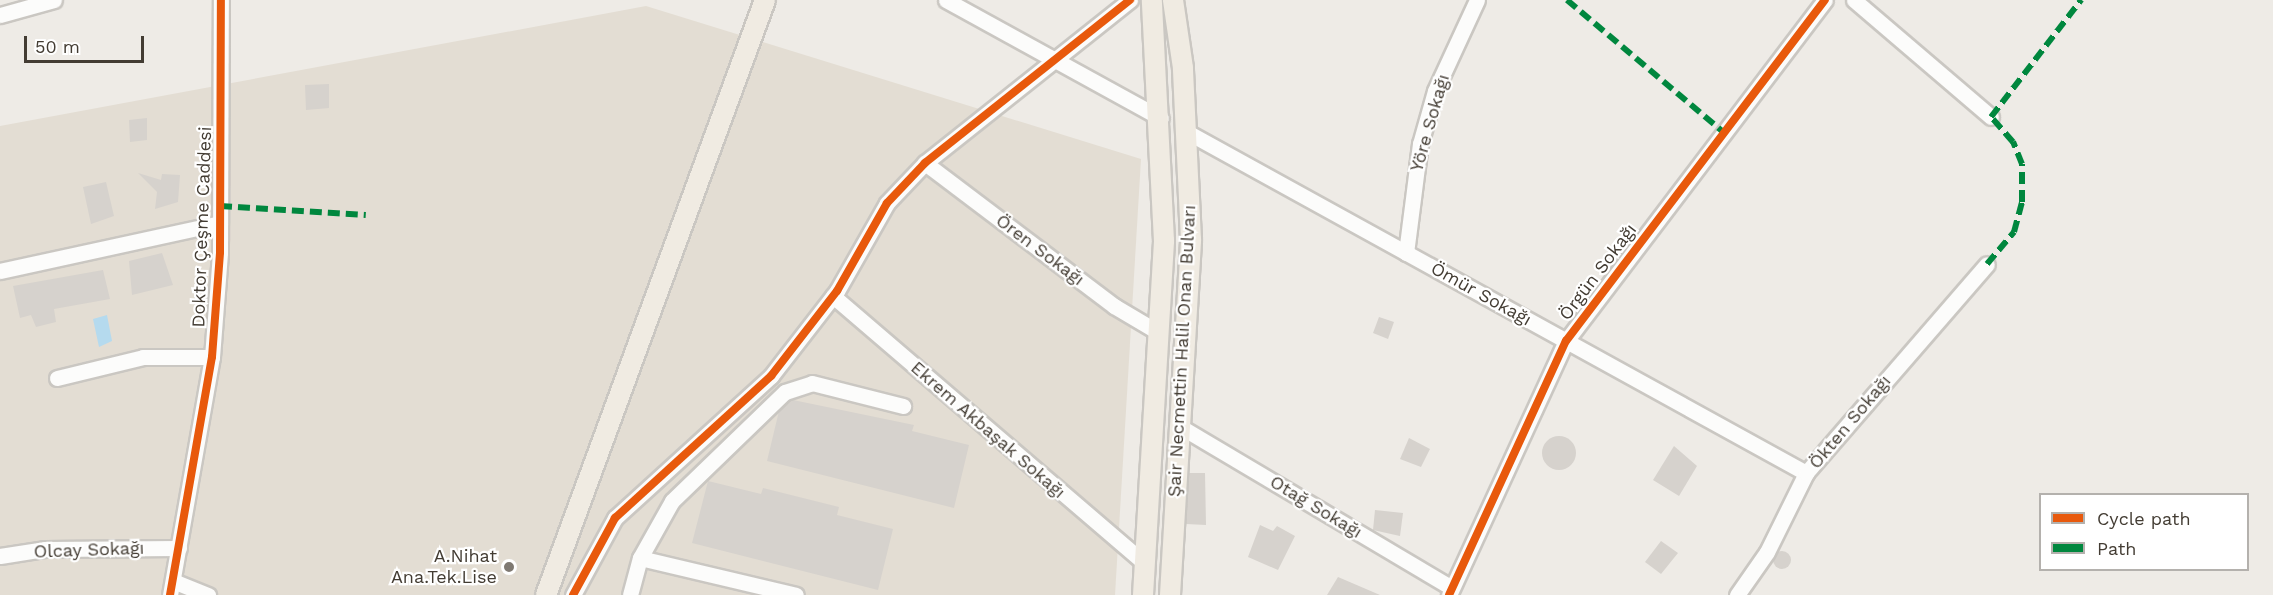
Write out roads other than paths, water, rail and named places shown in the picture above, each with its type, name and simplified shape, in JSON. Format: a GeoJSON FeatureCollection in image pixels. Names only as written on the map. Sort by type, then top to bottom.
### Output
{"type":"FeatureCollection","features":[{"type":"Feature","properties":{"kind":"main road"},"geometry":{"type":"LineString","coordinates":[[546,595],[765,0]]}},
{"type":"Feature","properties":{"kind":"main road","name":"Şair Necmettin Halil Onan Bulvarı"},"geometry":{"type":"LineString","coordinates":[[1143,595],[1164,231],[1161,118],[1152,0]]}},
{"type":"Feature","properties":{"kind":"main road","name":"Şair Necmettin Halil Onan Bulvarı"},"geometry":{"type":"LineString","coordinates":[[1170,595],[1191,240],[1187,132],[1173,0]]}},
{"type":"Feature","properties":{"kind":"street"},"geometry":{"type":"LineString","coordinates":[[0,15],[54,0]]}},
{"type":"Feature","properties":{"kind":"street","name":"Doktor Çeşme Caddesi"},"geometry":{"type":"LineString","coordinates":[[172,588],[212,357],[220,223],[220,0]]}},
{"type":"Feature","properties":{"kind":"street"},"geometry":{"type":"LineString","coordinates":[[946,0],[1057,57],[1161,118]]}},
{"type":"Feature","properties":{"kind":"street"},"geometry":{"type":"LineString","coordinates":[[573,595],[615,518],[771,376],[833,296],[887,203],[925,163],[1130,0]]}},
{"type":"Feature","properties":{"kind":"street","name":"Yöre Sokağı"},"geometry":{"type":"LineString","coordinates":[[1406,253],[1423,133],[1435,91],[1477,0]]}},
{"type":"Feature","properties":{"kind":"street","name":"Örgün Sokağı"},"geometry":{"type":"LineString","coordinates":[[1451,591],[1566,340],[1825,0]]}},
{"type":"Feature","properties":{"kind":"street"},"geometry":{"type":"LineString","coordinates":[[1854,0],[1991,117]]}},
{"type":"Feature","properties":{"kind":"street","name":"Ömür Sokağı"},"geometry":{"type":"LineString","coordinates":[[1187,132],[1806,473]]}},
{"type":"Feature","properties":{"kind":"street","name":"Ören Sokağı"},"geometry":{"type":"LineString","coordinates":[[925,163],[1114,306],[1158,332]]}},
{"type":"Feature","properties":{"kind":"street"},"geometry":{"type":"LineString","coordinates":[[0,272],[220,223]]}},
{"type":"Feature","properties":{"kind":"street","name":"Ökten Sokağı"},"geometry":{"type":"LineString","coordinates":[[1737,595],[1767,552],[1806,473],[1987,264]]}},
{"type":"Feature","properties":{"kind":"street","name":"Ekrem Akbaşak Sokağı"},"geometry":{"type":"LineString","coordinates":[[833,296],[1145,563]]}},
{"type":"Feature","properties":{"kind":"street"},"geometry":{"type":"LineString","coordinates":[[57,378],[143,357],[212,357]]}},
{"type":"Feature","properties":{"kind":"street"},"geometry":{"type":"LineString","coordinates":[[630,595],[640,558],[672,501],[785,392],[812,383],[903,406]]}},
{"type":"Feature","properties":{"kind":"street","name":"Otağ Sokağı"},"geometry":{"type":"LineString","coordinates":[[1179,426],[1451,591]]}},
{"type":"Feature","properties":{"kind":"street","name":"Olcay Sokağı"},"geometry":{"type":"LineString","coordinates":[[0,556],[45,549],[178,548]]}},
{"type":"Feature","properties":{"kind":"street"},"geometry":{"type":"LineString","coordinates":[[640,558],[796,595]]}},
{"type":"Feature","properties":{"kind":"street"},"geometry":{"type":"LineString","coordinates":[[172,588],[208,595]]}},
{"type":"Feature","properties":{"kind":"water"},"geometry":{"type":"Polygon","coordinates":[[[107,315],[112,341],[99,347],[93,319],[107,315]]]}},
{"type":"Feature","properties":{"kind":"place","name":"A.Nihat Ana.Tek.Lise"},"geometry":{"type":"Point","coordinates":[509,567]}}]}
